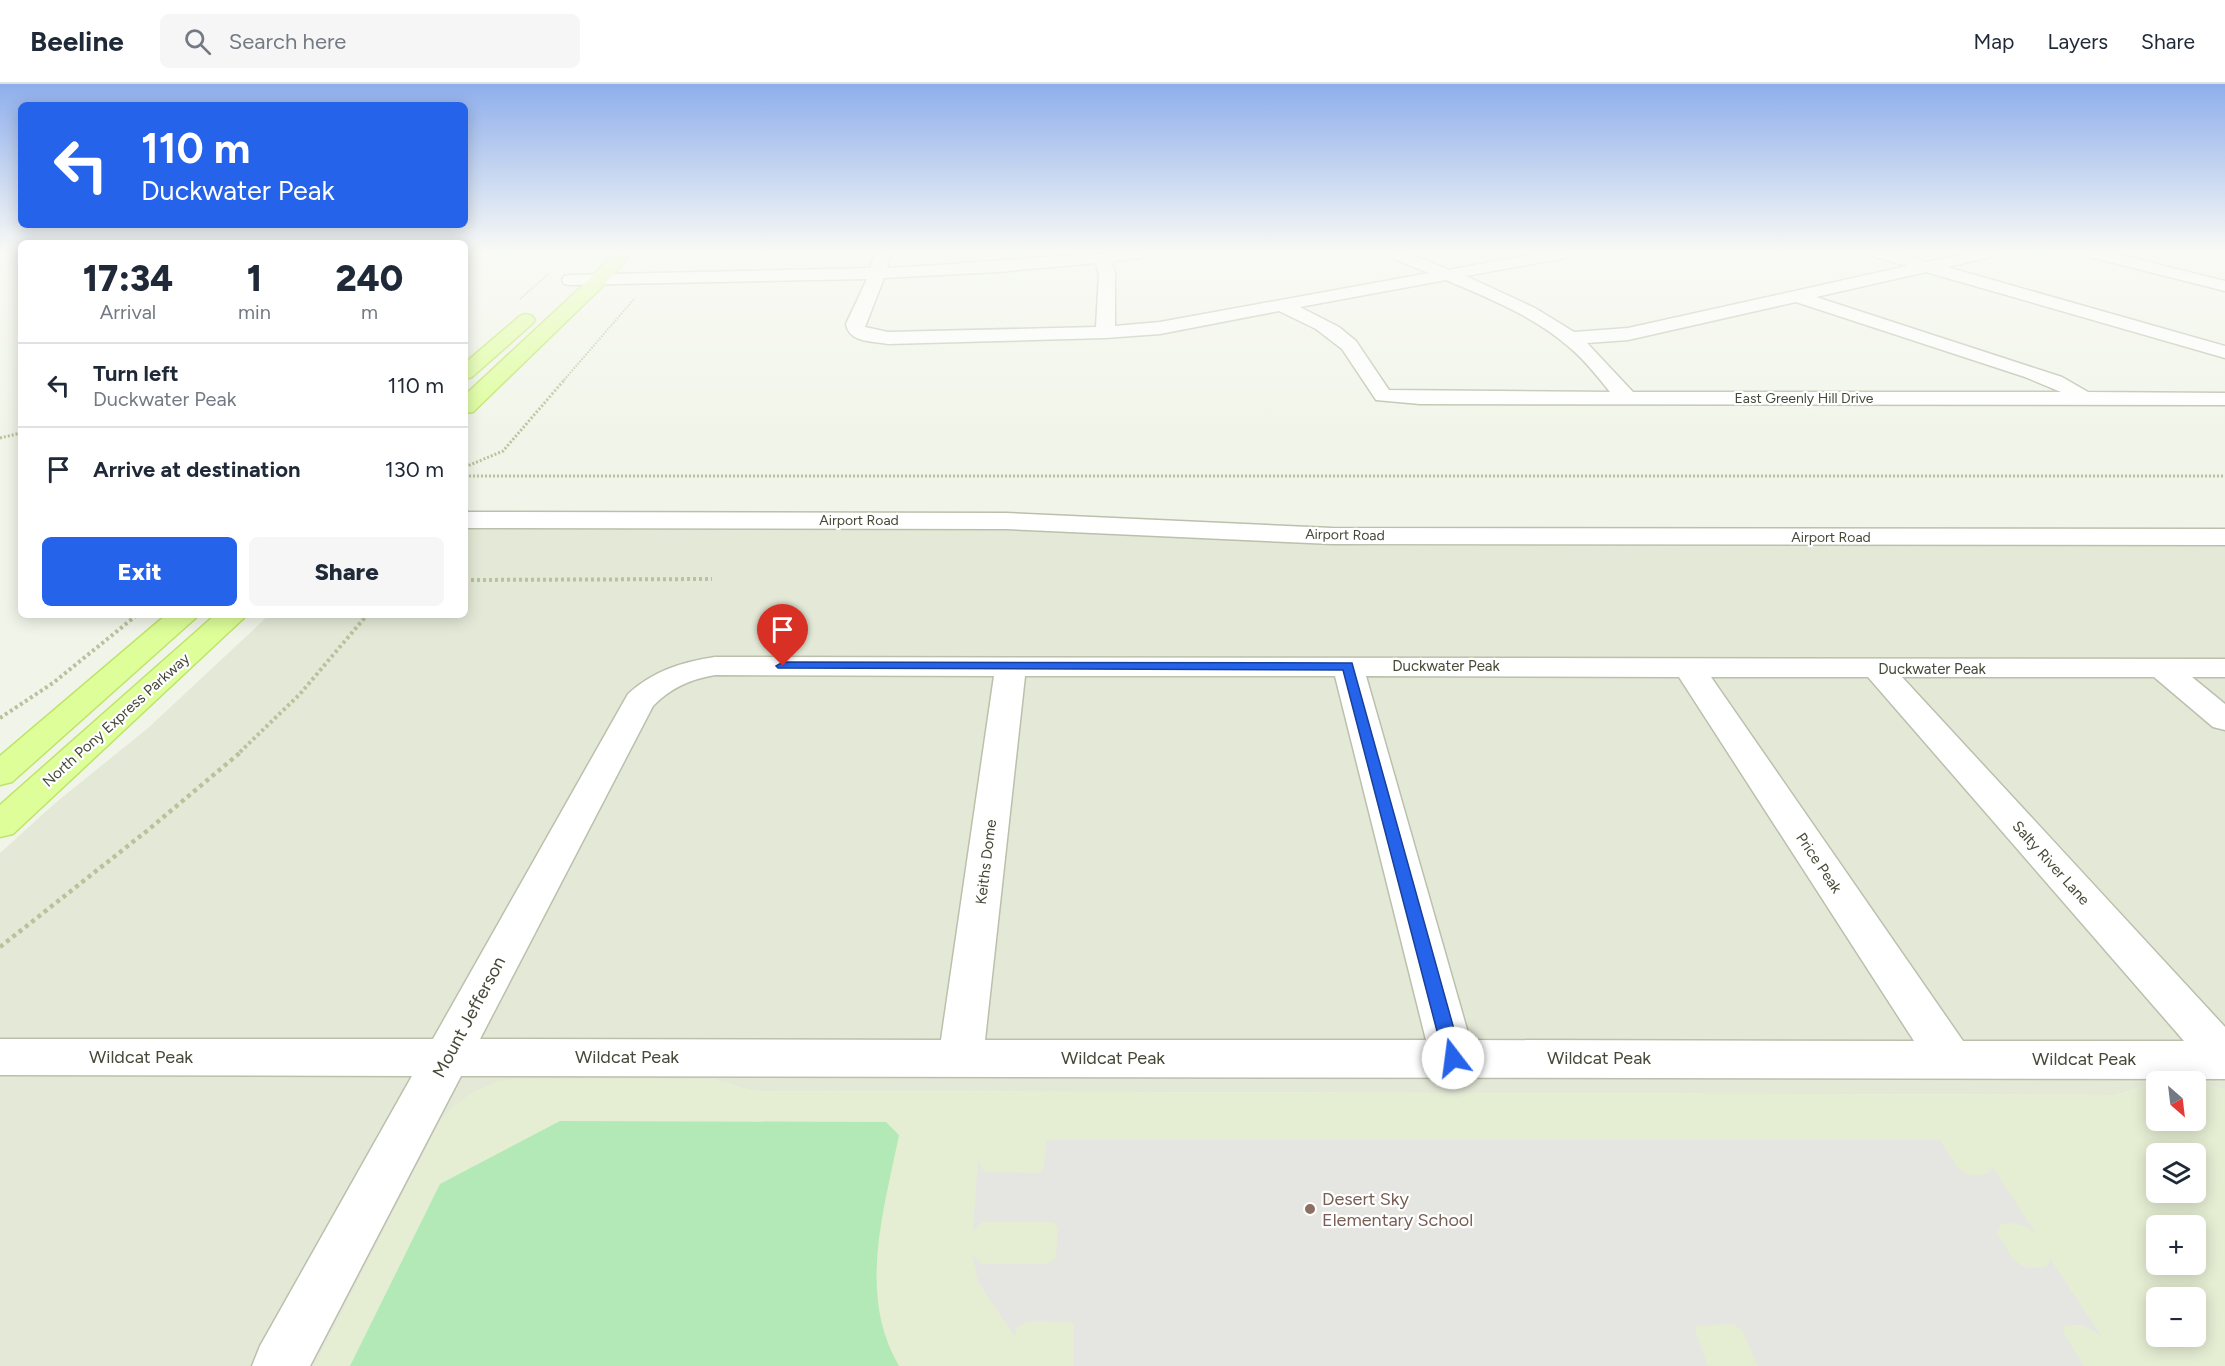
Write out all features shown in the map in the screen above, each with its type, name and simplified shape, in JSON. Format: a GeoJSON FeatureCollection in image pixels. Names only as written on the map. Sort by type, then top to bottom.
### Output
{"type":"FeatureCollection","features":[{"type":"Feature","properties":{"kind":"main road"},"geometry":{"type":"LineString","coordinates":[[468,370],[534,313]]}},
{"type":"Feature","properties":{"kind":"main road"},"geometry":{"type":"LineString","coordinates":[[468,404],[564,313]]}},
{"type":"Feature","properties":{"kind":"main road"},"geometry":{"type":"LineString","coordinates":[[0,774],[180,618]]}},
{"type":"Feature","properties":{"kind":"main road","name":"North Pony Express Parkway"},"geometry":{"type":"LineString","coordinates":[[0,825],[229,618]]}},
{"type":"Feature","properties":{"kind":"street"},"geometry":{"type":"LineString","coordinates":[[860,313],[855,324],[856,329],[862,334],[888,338],[1105,332],[1160,328],[1244,313]]}},
{"type":"Feature","properties":{"kind":"street"},"geometry":{"type":"LineString","coordinates":[[1105,332],[1106,313]]}},
{"type":"Feature","properties":{"kind":"street","name":"East Greenly Hill Drive"},"geometry":{"type":"LineString","coordinates":[[1296,313],[1348,342],[1358,355],[1371,382],[1383,396],[1420,399],[1626,397],[2225,399]]}},
{"type":"Feature","properties":{"kind":"street"},"geometry":{"type":"LineString","coordinates":[[1529,313],[1570,338],[1588,353],[1626,397]]}},
{"type":"Feature","properties":{"kind":"street"},"geometry":{"type":"LineString","coordinates":[[1570,338],[1628,334],[1722,313]]}},
{"type":"Feature","properties":{"kind":"street"},"geometry":{"type":"LineString","coordinates":[[1848,313],[2055,381],[2086,398]]}},
{"type":"Feature","properties":{"kind":"street"},"geometry":{"type":"LineString","coordinates":[[2087,313],[2225,352]]}},
{"type":"Feature","properties":{"kind":"street","name":"Airport Road"},"geometry":{"type":"LineString","coordinates":[[468,520],[984,521],[1332,536],[2225,537]]}},
{"type":"Feature","properties":{"kind":"street","name":"Duckwater Peak"},"geometry":{"type":"LineString","coordinates":[[669,678],[684,672],[714,666],[2225,668]]}},
{"type":"Feature","properties":{"kind":"street","name":"Keiths Dome"},"geometry":{"type":"LineString","coordinates":[[961,1058],[1011,666]]}},
{"type":"Feature","properties":{"kind":"street"},"geometry":{"type":"LineString","coordinates":[[1348,666],[1453,1058]]}},
{"type":"Feature","properties":{"kind":"street","name":"Price Peak"},"geometry":{"type":"LineString","coordinates":[[1688,666],[1950,1059]]}},
{"type":"Feature","properties":{"kind":"street"},"geometry":{"type":"LineString","coordinates":[[2162,668],[2225,720]]}},
{"type":"Feature","properties":{"kind":"street","name":"Salty River Lane"},"geometry":{"type":"LineString","coordinates":[[1878,669],[2225,1058]]}},
{"type":"Feature","properties":{"kind":"street","name":"Mount Jefferson"},"geometry":{"type":"LineString","coordinates":[[280,1366],[639,701],[647,692],[669,678]]}},
{"type":"Feature","properties":{"kind":"street","name":"Wildcat Peak"},"geometry":{"type":"LineString","coordinates":[[0,1057],[2225,1058]]}},
{"type":"Feature","properties":{"kind":"path"},"geometry":{"type":"LineString","coordinates":[[468,466],[503,451],[624,313]]}},
{"type":"Feature","properties":{"kind":"path"},"geometry":{"type":"LineString","coordinates":[[0,438],[18,434]]}},
{"type":"Feature","properties":{"kind":"path"},"geometry":{"type":"LineString","coordinates":[[468,476],[2225,476]]}},
{"type":"Feature","properties":{"kind":"path"},"geometry":{"type":"LineString","coordinates":[[468,580],[712,579]]}},
{"type":"Feature","properties":{"kind":"path"},"geometry":{"type":"LineString","coordinates":[[0,718],[53,682],[133,618]]}},
{"type":"Feature","properties":{"kind":"path"},"geometry":{"type":"LineString","coordinates":[[0,947],[158,822],[253,741],[320,673],[365,618]]}},
{"type":"Feature","properties":{"kind":"shaded area"},"geometry":{"type":"Polygon","coordinates":[[[468,528],[980,529],[1372,546],[2225,546],[2225,1090],[2206,1084],[2206,1071],[2146,1071],[2146,1085],[2116,1095],[753,1091],[711,1079],[497,1082],[469,1095],[440,1122],[315,1366],[0,1366],[0,853],[54,804],[148,728],[266,618],[468,618],[468,528]]]}},
{"type":"Feature","properties":{"kind":"shaded area","name":"Desert Sky Elementary School"},"geometry":{"type":"Polygon","coordinates":[[[512,1079],[711,1079],[753,1091],[2116,1095],[2146,1085],[2146,1131],[2206,1131],[2206,1084],[2225,1090],[2225,1366],[315,1366],[440,1122],[453,1107],[469,1095],[497,1082],[512,1079]]]}},
{"type":"Feature","properties":{"kind":"shaded area"},"geometry":{"type":"Polygon","coordinates":[[[1046,1140],[1940,1140],[1957,1167],[1964,1173],[1973,1176],[1987,1174],[1992,1170],[1991,1165],[2037,1235],[2025,1226],[2013,1223],[2000,1224],[1997,1234],[2013,1259],[2029,1268],[2046,1267],[2050,1261],[2049,1257],[2102,1337],[2083,1325],[2063,1327],[2065,1336],[2084,1366],[1758,1366],[1742,1330],[1732,1324],[1696,1326],[1696,1333],[1708,1366],[1074,1366],[1074,1324],[1028,1321],[1017,1327],[1015,1337],[978,1282],[972,1254],[981,1264],[1047,1264],[1056,1258],[1058,1227],[1053,1222],[983,1222],[973,1231],[978,1159],[982,1169],[987,1172],[1038,1173],[1044,1167],[1046,1140]]]}},
{"type":"Feature","properties":{"kind":"green space"},"geometry":{"type":"Polygon","coordinates":[[[560,1121],[886,1122],[899,1135],[881,1223],[877,1281],[879,1310],[886,1339],[899,1366],[350,1366],[440,1184],[560,1121]]]}},
{"type":"Feature","properties":{"kind":"place","name":"Desert Sky Elementary School"},"geometry":{"type":"Point","coordinates":[1310,1209]}},
{"type":"Feature","properties":{"kind":"route"},"geometry":{"type":"LineString","coordinates":[[783,666],[1348,666],[1453,1058]]}}]}
